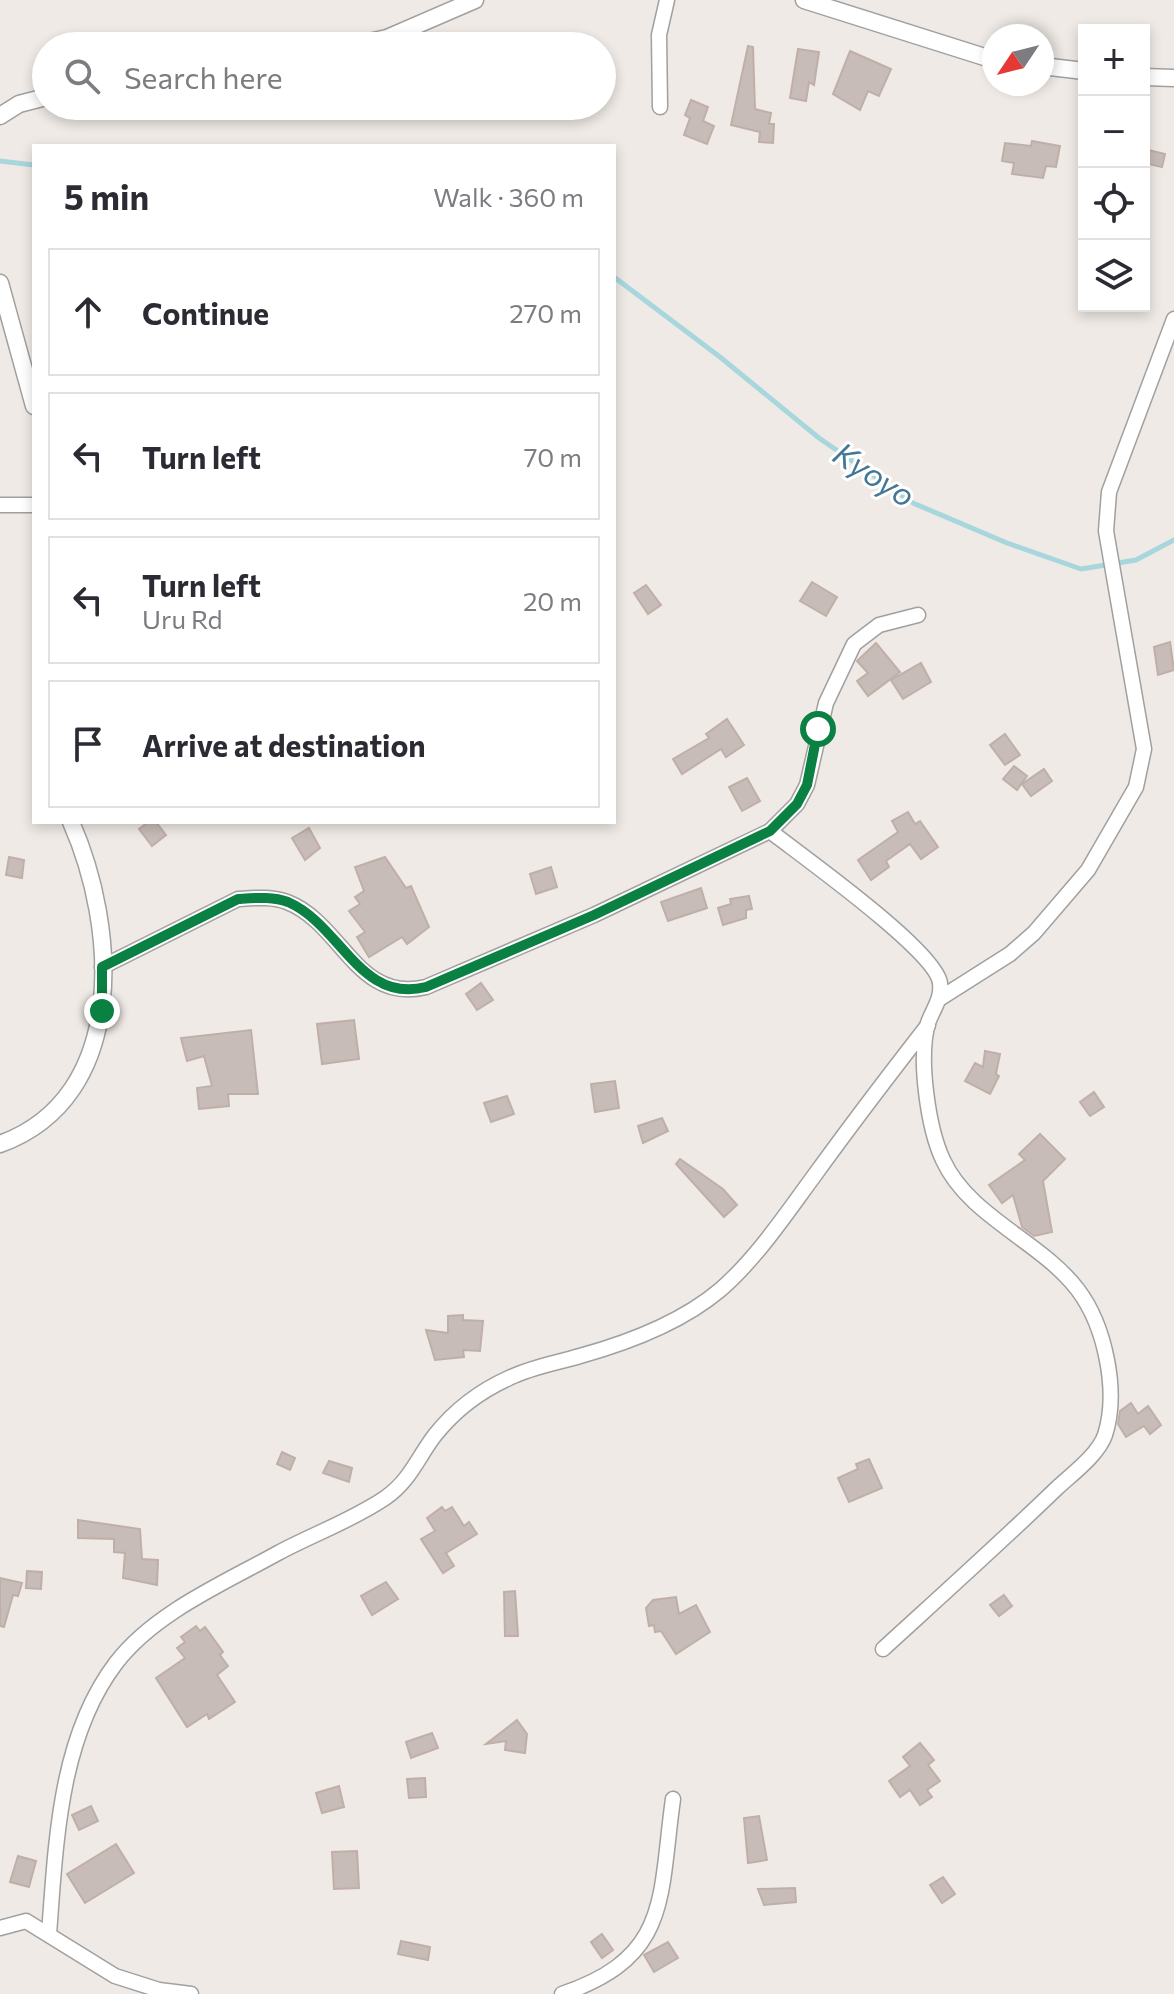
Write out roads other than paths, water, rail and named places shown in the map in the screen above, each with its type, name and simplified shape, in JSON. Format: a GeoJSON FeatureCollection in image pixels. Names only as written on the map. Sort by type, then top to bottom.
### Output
{"type":"FeatureCollection","features":[{"type":"Feature","properties":{"kind":"street"},"geometry":{"type":"LineString","coordinates":[[401,32],[475,0]]}},
{"type":"Feature","properties":{"kind":"street"},"geometry":{"type":"LineString","coordinates":[[660,107],[659,35],[667,0]]}},
{"type":"Feature","properties":{"kind":"street"},"geometry":{"type":"LineString","coordinates":[[804,0],[982,56]]}},
{"type":"Feature","properties":{"kind":"street"},"geometry":{"type":"LineString","coordinates":[[1054,67],[1078,70]]}},
{"type":"Feature","properties":{"kind":"street"},"geometry":{"type":"LineString","coordinates":[[1150,77],[1174,78]]}},
{"type":"Feature","properties":{"kind":"street"},"geometry":{"type":"LineString","coordinates":[[0,116],[19,104],[32,101]]}},
{"type":"Feature","properties":{"kind":"street"},"geometry":{"type":"LineString","coordinates":[[0,283],[32,399]]}},
{"type":"Feature","properties":{"kind":"street"},"geometry":{"type":"LineString","coordinates":[[939,999],[1010,954],[1034,933],[1088,870],[1136,787],[1144,749],[1106,531],[1109,492],[1174,319]]}},
{"type":"Feature","properties":{"kind":"street"},"geometry":{"type":"LineString","coordinates":[[0,505],[32,505]]}},
{"type":"Feature","properties":{"kind":"street"},"geometry":{"type":"LineString","coordinates":[[102,967],[238,899],[260,897],[288,902],[316,922],[376,982],[405,992],[426,987],[594,915],[770,831],[797,804],[807,785],[826,703],[854,644],[879,625],[918,615]]}},
{"type":"Feature","properties":{"kind":"street"},"geometry":{"type":"LineString","coordinates":[[0,1144],[43,1118],[73,1092],[94,1051],[102,1011],[102,967],[88,868],[72,824]]}},
{"type":"Feature","properties":{"kind":"street"},"geometry":{"type":"LineString","coordinates":[[49,1934],[56,1838],[72,1758],[94,1699],[117,1661],[171,1615],[282,1551],[360,1515],[392,1493],[412,1474],[442,1428],[481,1393],[511,1377],[637,1336],[689,1312],[720,1290],[792,1206],[928,1025],[939,999],[937,973],[915,947],[770,831]]}},
{"type":"Feature","properties":{"kind":"street"},"geometry":{"type":"LineString","coordinates":[[883,1649],[1089,1457],[1104,1437],[1109,1411],[1104,1347],[1092,1314],[1078,1290],[965,1192],[944,1164],[933,1136],[927,1097],[928,1025]]}},
{"type":"Feature","properties":{"kind":"street"},"geometry":{"type":"LineString","coordinates":[[562,1994],[597,1982],[619,1969],[643,1944],[657,1907],[673,1799]]}},
{"type":"Feature","properties":{"kind":"street"},"geometry":{"type":"LineString","coordinates":[[0,1928],[26,1921],[115,1976],[159,1990],[191,1994]]}},
{"type":"Feature","properties":{"kind":"waterway","name":"Kyoyo"},"geometry":{"type":"LineString","coordinates":[[0,161],[32,165]]}},
{"type":"Feature","properties":{"kind":"waterway","name":"Kyoyo"},"geometry":{"type":"LineString","coordinates":[[616,279],[720,357],[819,438],[913,503],[1007,543],[1081,569],[1136,560],[1174,540]]}}]}
